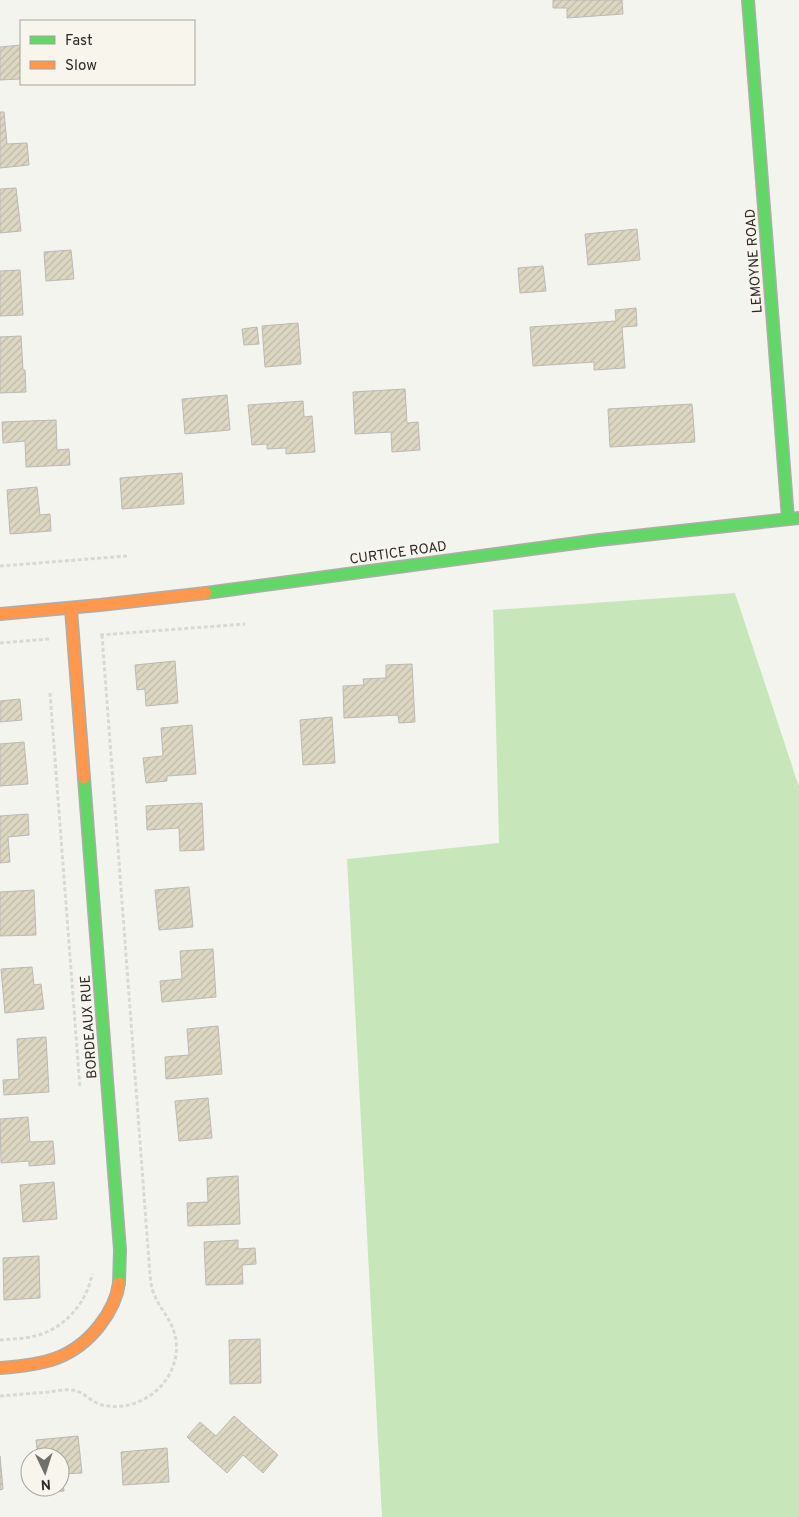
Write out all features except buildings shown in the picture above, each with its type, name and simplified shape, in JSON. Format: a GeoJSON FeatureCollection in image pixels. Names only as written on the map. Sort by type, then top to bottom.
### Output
{"type":"FeatureCollection","features":[{"type":"Feature","properties":{"kind":"street","name":"LEMOYNE ROAD"},"geometry":{"type":"LineString","coordinates":[[748,0],[793,519]]}},
{"type":"Feature","properties":{"kind":"street","name":"CURTICE ROAD"},"geometry":{"type":"LineString","coordinates":[[0,614],[71,608],[312,579],[587,540],[793,519]]}},
{"type":"Feature","properties":{"kind":"street","name":"BORDEAUX RUE"},"geometry":{"type":"LineString","coordinates":[[0,1368],[31,1366],[56,1360],[81,1346],[107,1316],[115,1299],[119,1280],[120,1250],[71,608]]}},
{"type":"Feature","properties":{"kind":"path"},"geometry":{"type":"LineString","coordinates":[[0,566],[127,556]]}},
{"type":"Feature","properties":{"kind":"path"},"geometry":{"type":"LineString","coordinates":[[0,643],[245,624]]}},
{"type":"Feature","properties":{"kind":"path"},"geometry":{"type":"LineString","coordinates":[[49,687],[80,1097]]}},
{"type":"Feature","properties":{"kind":"path"},"geometry":{"type":"LineString","coordinates":[[0,1340],[34,1336],[62,1323],[78,1307],[84,1296],[90,1282],[93,1266]]}},
{"type":"Feature","properties":{"kind":"green space"},"geometry":{"type":"Polygon","coordinates":[[[735,593],[799,787],[799,1517],[382,1517],[347,859],[499,843],[493,610],[735,593]]]}},
{"type":"Feature","properties":{"kind":"traffic: fast"},"geometry":{"type":"LineString","coordinates":[[748,0],[788,519]]}},
{"type":"Feature","properties":{"kind":"traffic: fast"},"geometry":{"type":"LineString","coordinates":[[206,593],[599,540],[799,518]]}},
{"type":"Feature","properties":{"kind":"traffic: fast"},"geometry":{"type":"LineString","coordinates":[[84,778],[120,1250],[119,1283]]}},
{"type":"Feature","properties":{"kind":"traffic: slow"},"geometry":{"type":"LineString","coordinates":[[0,614],[206,593]]}},
{"type":"Feature","properties":{"kind":"traffic: slow"},"geometry":{"type":"LineString","coordinates":[[71,609],[84,778]]}},
{"type":"Feature","properties":{"kind":"traffic: slow"},"geometry":{"type":"LineString","coordinates":[[0,1368],[43,1362],[68,1353],[79,1346],[90,1337],[107,1315],[115,1300],[119,1283]]}}]}
